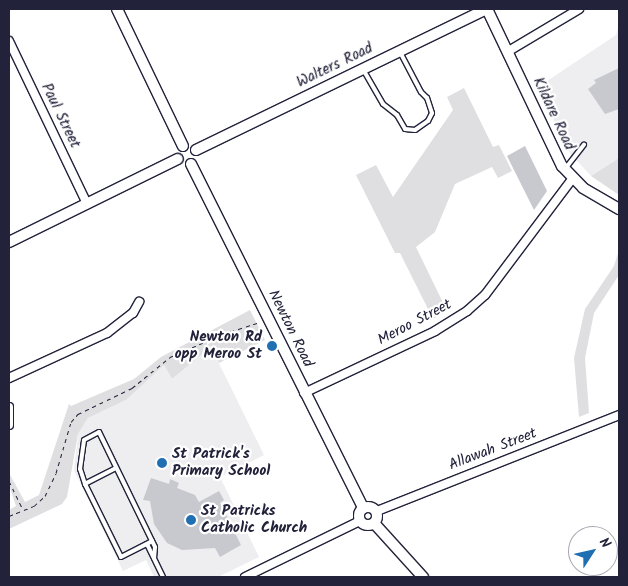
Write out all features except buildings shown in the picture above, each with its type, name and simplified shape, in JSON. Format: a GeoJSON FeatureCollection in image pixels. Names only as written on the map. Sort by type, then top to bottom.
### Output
{"type":"FeatureCollection","features":[{"type":"Feature","properties":{"kind":"main road"},"geometry":{"type":"LineString","coordinates":[[117,9],[183,146],[196,150],[197,158],[191,164],[185,164],[178,159]]}},
{"type":"Feature","properties":{"kind":"main road","name":"Kildare Road"},"geometry":{"type":"LineString","coordinates":[[487,9],[564,170],[572,179],[619,209]]}},
{"type":"Feature","properties":{"kind":"main road","name":"Walters Road"},"geometry":{"type":"LineString","coordinates":[[196,150],[487,9]]}},
{"type":"Feature","properties":{"kind":"main road"},"geometry":{"type":"LineString","coordinates":[[178,159],[179,150],[183,146]]}},
{"type":"Feature","properties":{"kind":"main road"},"geometry":{"type":"LineString","coordinates":[[9,242],[178,159]]}},
{"type":"Feature","properties":{"kind":"main road","name":"Newton Road"},"geometry":{"type":"LineString","coordinates":[[191,164],[304,394],[363,508]]}},
{"type":"Feature","properties":{"kind":"main road"},"geometry":{"type":"LineString","coordinates":[[369,506],[376,511],[374,523],[366,525],[360,521],[358,514],[363,508],[369,506]]}},
{"type":"Feature","properties":{"kind":"main road"},"geometry":{"type":"LineString","coordinates":[[374,523],[423,577]]}},
{"type":"Feature","properties":{"kind":"street"},"geometry":{"type":"LineString","coordinates":[[507,52],[579,9]]}},
{"type":"Feature","properties":{"kind":"street","name":"Paul Street"},"geometry":{"type":"LineString","coordinates":[[9,41],[87,204]]}},
{"type":"Feature","properties":{"kind":"street","name":"Meroo Street"},"geometry":{"type":"LineString","coordinates":[[304,394],[435,331],[467,311],[485,295],[572,179]]}},
{"type":"Feature","properties":{"kind":"street"},"geometry":{"type":"LineString","coordinates":[[9,378],[108,333],[133,312],[139,302]]}},
{"type":"Feature","properties":{"kind":"street"},"geometry":{"type":"LineString","coordinates":[[9,407],[9,425]]}},
{"type":"Feature","properties":{"kind":"street","name":"Allawah Street"},"geometry":{"type":"LineString","coordinates":[[376,511],[619,415]]}},
{"type":"Feature","properties":{"kind":"street"},"geometry":{"type":"LineString","coordinates":[[245,577],[360,521]]}},
{"type":"Feature","properties":{"kind":"lane"},"geometry":{"type":"LineString","coordinates":[[363,68],[383,104],[397,115],[405,129],[415,130],[428,121],[432,113],[427,98],[399,51]]}},
{"type":"Feature","properties":{"kind":"lane"},"geometry":{"type":"LineString","coordinates":[[564,170],[584,145]]}},
{"type":"Feature","properties":{"kind":"lane"},"geometry":{"type":"LineString","coordinates":[[152,541],[120,557],[85,484],[80,469],[84,440],[99,432],[152,541],[154,558]]}},
{"type":"Feature","properties":{"kind":"lane"},"geometry":{"type":"LineString","coordinates":[[85,484],[116,468]]}},
{"type":"Feature","properties":{"kind":"lane"},"geometry":{"type":"LineString","coordinates":[[147,544],[163,577]]}},
{"type":"Feature","properties":{"kind":"path"},"geometry":{"type":"LineString","coordinates":[[9,516],[40,500],[48,491],[74,417],[132,388],[170,357],[223,334],[259,322]]}},
{"type":"Feature","properties":{"kind":"path"},"geometry":{"type":"LineString","coordinates":[[9,481],[23,510]]}},
{"type":"Feature","properties":{"kind":"shaded area"},"geometry":{"type":"Polygon","coordinates":[[[619,24],[619,158],[591,176],[569,152],[538,87],[616,35],[619,24]]]}},
{"type":"Feature","properties":{"kind":"shaded area"},"geometry":{"type":"Polygon","coordinates":[[[464,88],[493,147],[499,145],[512,171],[498,178],[492,167],[455,184],[435,232],[416,247],[447,311],[433,319],[400,253],[395,253],[356,175],[376,165],[393,197],[453,110],[447,97],[464,88]]]}},
{"type":"Feature","properties":{"kind":"shaded area"},"geometry":{"type":"Polygon","coordinates":[[[619,158],[619,195],[591,176],[619,158]]]}},
{"type":"Feature","properties":{"kind":"shaded area"},"geometry":{"type":"Polygon","coordinates":[[[619,250],[619,275],[594,313],[585,358],[589,413],[579,417],[574,358],[585,309],[614,266],[619,250]]]}},
{"type":"Feature","properties":{"kind":"shaded area"},"geometry":{"type":"Polygon","coordinates":[[[250,310],[265,340],[219,363],[211,347],[172,379],[164,365],[126,400],[88,418],[78,434],[67,497],[62,504],[9,529],[9,510],[16,506],[9,485],[9,473],[25,502],[39,495],[69,404],[71,406],[134,379],[161,357],[250,310]]]}},
{"type":"Feature","properties":{"kind":"shaded area","name":"St Patrick's Primary School"},"geometry":{"type":"Polygon","coordinates":[[[211,347],[264,455],[220,477],[259,557],[218,577],[154,577],[146,560],[123,571],[74,470],[78,434],[88,418],[126,400],[164,365],[172,379],[211,347]]]}},
{"type":"Feature","properties":{"kind":"place","name":"Newton Rd opp Meroo St"},"geometry":{"type":"Point","coordinates":[272,346]}},
{"type":"Feature","properties":{"kind":"place","name":"St Patrick's Primary School"},"geometry":{"type":"Point","coordinates":[162,463]}},
{"type":"Feature","properties":{"kind":"place","name":"St Patricks Catholic Church"},"geometry":{"type":"Point","coordinates":[191,520]}}]}
